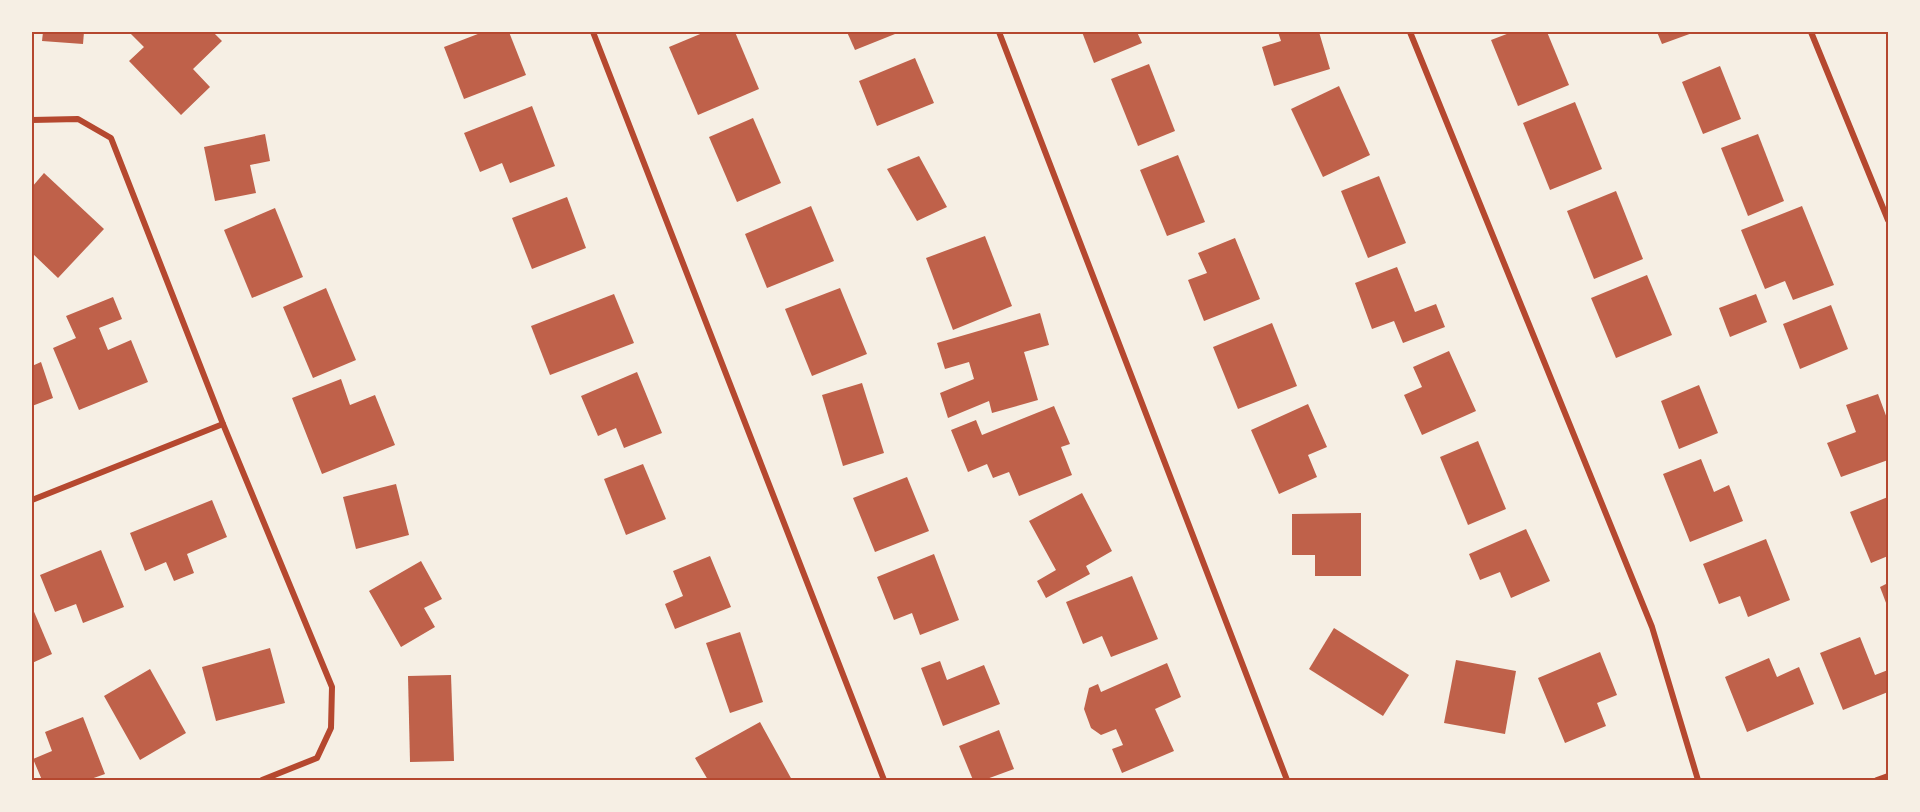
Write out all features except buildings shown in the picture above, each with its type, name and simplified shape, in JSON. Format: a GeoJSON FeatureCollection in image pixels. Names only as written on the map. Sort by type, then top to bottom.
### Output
{"type":"FeatureCollection","features":[{"type":"Feature","properties":{"kind":"street"},"geometry":{"type":"LineString","coordinates":[[593,32],[884,780]]}},
{"type":"Feature","properties":{"kind":"street"},"geometry":{"type":"LineString","coordinates":[[999,32],[1287,780]]}},
{"type":"Feature","properties":{"kind":"street"},"geometry":{"type":"LineString","coordinates":[[1410,32],[1652,627],[1698,780]]}},
{"type":"Feature","properties":{"kind":"street"},"geometry":{"type":"LineString","coordinates":[[1811,32],[1888,220]]}},
{"type":"Feature","properties":{"kind":"street"},"geometry":{"type":"LineString","coordinates":[[32,120],[78,119],[111,138],[223,424],[332,687],[331,728],[317,758],[262,780]]}},
{"type":"Feature","properties":{"kind":"street"},"geometry":{"type":"LineString","coordinates":[[32,500],[223,424]]}},
{"type":"Feature","properties":{"kind":"street"},"geometry":{"type":"LineString","coordinates":[[1877,780],[1888,776]]}}]}
